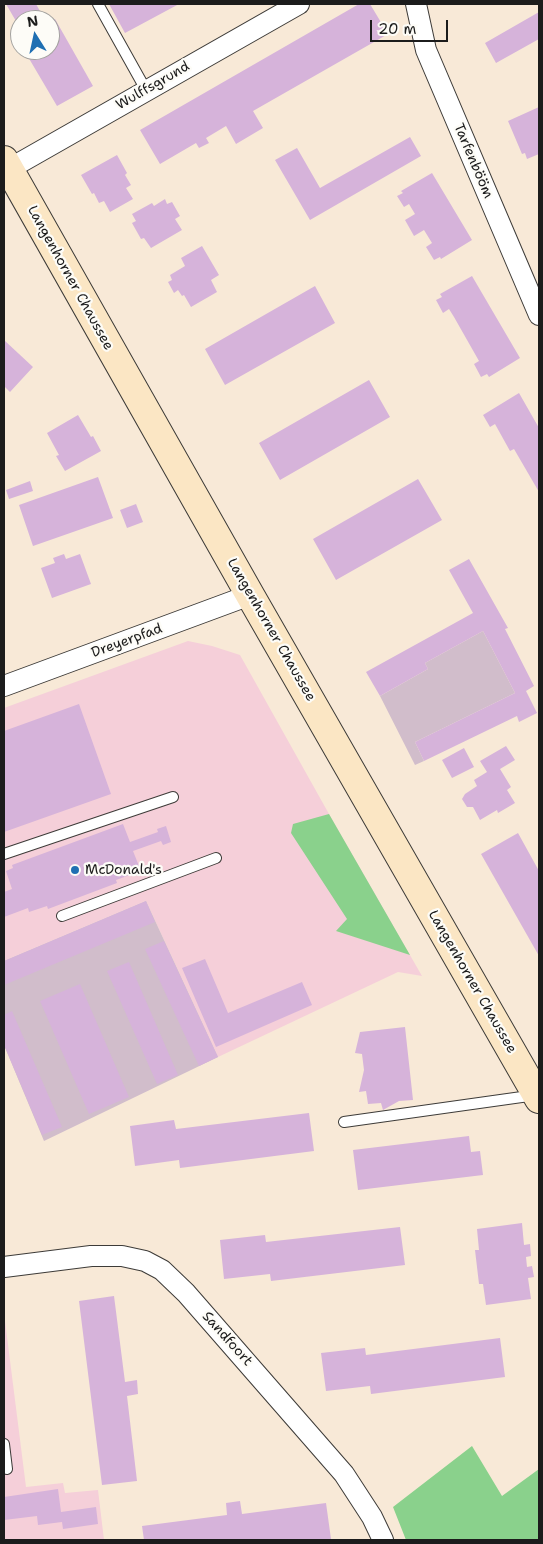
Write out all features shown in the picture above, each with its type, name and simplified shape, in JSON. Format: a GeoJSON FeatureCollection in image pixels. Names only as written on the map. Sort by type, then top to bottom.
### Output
{"type":"FeatureCollection","features":[{"type":"Feature","properties":{"kind":"main road","name":"Langenhorner Chaussee"},"geometry":{"type":"LineString","coordinates":[[6,164],[250,595],[538,1097]]}},
{"type":"Feature","properties":{"kind":"street","name":"Wulffsgrund"},"geometry":{"type":"LineString","coordinates":[[6,164],[146,90],[299,4]]}},
{"type":"Feature","properties":{"kind":"street","name":"Tarfenbööm"},"geometry":{"type":"LineString","coordinates":[[416,4],[426,50],[539,314]]}},
{"type":"Feature","properties":{"kind":"street","name":"Dreyerpfad"},"geometry":{"type":"LineString","coordinates":[[4,686],[250,595]]}},
{"type":"Feature","properties":{"kind":"street","name":"Sandfoort"},"geometry":{"type":"LineString","coordinates":[[4,1267],[91,1256],[122,1256],[145,1261],[162,1270],[199,1308],[344,1474],[372,1517],[383,1540]]}},
{"type":"Feature","properties":{"kind":"lane"},"geometry":{"type":"LineString","coordinates":[[98,4],[146,90]]}},
{"type":"Feature","properties":{"kind":"lane"},"geometry":{"type":"LineString","coordinates":[[4,854],[173,797]]}},
{"type":"Feature","properties":{"kind":"lane"},"geometry":{"type":"LineString","coordinates":[[62,916],[216,858]]}},
{"type":"Feature","properties":{"kind":"lane"},"geometry":{"type":"LineString","coordinates":[[344,1122],[538,1097]]}},
{"type":"Feature","properties":{"kind":"lane"},"geometry":{"type":"LineString","coordinates":[[4,1444],[7,1469]]}},
{"type":"Feature","properties":{"kind":"shaded area"},"geometry":{"type":"Polygon","coordinates":[[[483,631],[515,693],[415,742],[424,761],[415,765],[380,696],[428,669],[425,663],[483,631]]]}},
{"type":"Feature","properties":{"kind":"shaded area"},"geometry":{"type":"Polygon","coordinates":[[[188,641],[240,655],[422,976],[398,972],[218,1057],[146,901],[4,961],[4,708],[188,641]]]}},
{"type":"Feature","properties":{"kind":"shaded area"},"geometry":{"type":"Polygon","coordinates":[[[146,901],[218,1057],[44,1141],[4,1045],[4,961],[146,901]]]}},
{"type":"Feature","properties":{"kind":"shaded area"},"geometry":{"type":"Polygon","coordinates":[[[4,1313],[26,1487],[63,1483],[65,1493],[98,1490],[104,1540],[4,1540],[4,1313]]]}},
{"type":"Feature","properties":{"kind":"green space"},"geometry":{"type":"Polygon","coordinates":[[[329,814],[410,955],[336,931],[347,919],[291,833],[293,824],[329,814]]]}},
{"type":"Feature","properties":{"kind":"green space"},"geometry":{"type":"Polygon","coordinates":[[[472,1446],[502,1496],[539,1469],[539,1540],[406,1540],[393,1507],[472,1446]]]}},
{"type":"Feature","properties":{"kind":"building"},"geometry":{"type":"Polygon","coordinates":[[[6,4],[36,4],[39,10],[10,10],[6,4]]]}},
{"type":"Feature","properties":{"kind":"building"},"geometry":{"type":"Polygon","coordinates":[[[109,4],[179,4],[125,33],[109,4]]]}},
{"type":"Feature","properties":{"kind":"building"},"geometry":{"type":"Polygon","coordinates":[[[359,4],[370,4],[388,34],[253,111],[263,128],[236,144],[226,126],[206,138],[209,143],[199,148],[196,143],[160,164],[140,130],[359,4]]]}},
{"type":"Feature","properties":{"kind":"building"},"geometry":{"type":"Polygon","coordinates":[[[539,12],[539,39],[496,63],[485,43],[539,12]]]}},
{"type":"Feature","properties":{"kind":"building"},"geometry":{"type":"Polygon","coordinates":[[[60,28],[93,86],[57,106],[30,60],[60,60],[60,28]]]}},
{"type":"Feature","properties":{"kind":"building"},"geometry":{"type":"Polygon","coordinates":[[[539,107],[539,154],[527,159],[525,153],[522,154],[508,121],[539,107]]]}},
{"type":"Feature","properties":{"kind":"building"},"geometry":{"type":"Polygon","coordinates":[[[410,137],[421,156],[310,220],[275,160],[297,148],[320,188],[410,137]]]}},
{"type":"Feature","properties":{"kind":"building"},"geometry":{"type":"Polygon","coordinates":[[[117,155],[127,173],[125,175],[131,185],[126,188],[133,199],[110,212],[104,201],[99,203],[81,175],[117,155]]]}},
{"type":"Feature","properties":{"kind":"building"},"geometry":{"type":"Polygon","coordinates":[[[432,173],[472,240],[441,259],[440,257],[434,260],[426,247],[432,243],[424,230],[414,236],[405,220],[415,214],[409,204],[404,207],[397,196],[403,193],[401,191],[432,173]]]}},
{"type":"Feature","properties":{"kind":"building"},"geometry":{"type":"Polygon","coordinates":[[[165,199],[167,204],[172,202],[180,216],[175,219],[182,230],[151,248],[144,238],[141,239],[132,223],[136,221],[132,214],[152,203],[154,206],[165,199]]]}},
{"type":"Feature","properties":{"kind":"building"},"geometry":{"type":"Polygon","coordinates":[[[202,246],[219,275],[211,280],[217,292],[191,307],[184,295],[182,296],[178,290],[174,293],[168,282],[172,280],[170,275],[185,266],[181,258],[202,246]]]}},
{"type":"Feature","properties":{"kind":"building"},"geometry":{"type":"Polygon","coordinates":[[[472,276],[520,358],[489,377],[487,374],[481,377],[474,364],[479,361],[454,317],[449,309],[443,313],[436,300],[442,297],[440,294],[472,276]]]}},
{"type":"Feature","properties":{"kind":"building"},"geometry":{"type":"Polygon","coordinates":[[[315,286],[335,323],[225,385],[205,349],[315,286]]]}},
{"type":"Feature","properties":{"kind":"building"},"geometry":{"type":"Polygon","coordinates":[[[4,340],[33,367],[10,392],[4,386],[4,340]]]}},
{"type":"Feature","properties":{"kind":"building"},"geometry":{"type":"Polygon","coordinates":[[[369,380],[390,417],[280,480],[259,443],[369,380]]]}},
{"type":"Feature","properties":{"kind":"building"},"geometry":{"type":"Polygon","coordinates":[[[519,393],[539,428],[539,492],[514,449],[510,451],[495,424],[490,427],[483,415],[519,393]]]}},
{"type":"Feature","properties":{"kind":"building"},"geometry":{"type":"Polygon","coordinates":[[[78,415],[101,451],[65,471],[56,456],[59,455],[47,433],[78,415]]]}},
{"type":"Feature","properties":{"kind":"building"},"geometry":{"type":"Polygon","coordinates":[[[98,477],[113,518],[33,546],[19,505],[98,477]]]}},
{"type":"Feature","properties":{"kind":"building"},"geometry":{"type":"Polygon","coordinates":[[[418,479],[442,520],[336,580],[313,539],[418,479]]]}},
{"type":"Feature","properties":{"kind":"building"},"geometry":{"type":"Polygon","coordinates":[[[30,481],[33,491],[9,499],[6,490],[30,481]]]}},
{"type":"Feature","properties":{"kind":"building"},"geometry":{"type":"Polygon","coordinates":[[[136,504],[143,522],[127,528],[120,510],[136,504]]]}},
{"type":"Feature","properties":{"kind":"building"},"geometry":{"type":"Polygon","coordinates":[[[64,554],[66,559],[80,554],[91,584],[52,598],[41,568],[55,563],[53,558],[64,554]]]}},
{"type":"Feature","properties":{"kind":"building"},"geometry":{"type":"Polygon","coordinates":[[[469,559],[508,628],[505,629],[534,686],[526,691],[537,713],[519,722],[517,716],[424,761],[415,742],[515,693],[483,631],[425,663],[428,669],[380,696],[366,672],[473,613],[449,570],[469,559]]]}},
{"type":"Feature","properties":{"kind":"building"},"geometry":{"type":"Polygon","coordinates":[[[79,704],[111,794],[4,832],[4,731],[79,704]]]}},
{"type":"Feature","properties":{"kind":"building"},"geometry":{"type":"Polygon","coordinates":[[[506,746],[515,760],[500,769],[511,787],[507,790],[515,803],[498,813],[497,810],[480,820],[473,807],[467,807],[462,799],[465,794],[477,786],[474,780],[487,772],[480,761],[506,746]]]}},
{"type":"Feature","properties":{"kind":"building"},"geometry":{"type":"Polygon","coordinates":[[[464,748],[474,767],[452,778],[442,760],[464,748]]]}},
{"type":"Feature","properties":{"kind":"building","name":"McDonald's"},"geometry":{"type":"Polygon","coordinates":[[[123,824],[130,842],[158,832],[157,829],[166,826],[171,842],[163,845],[161,841],[133,851],[141,871],[116,880],[117,883],[48,909],[47,906],[29,912],[28,908],[4,917],[4,892],[12,889],[6,871],[13,868],[12,865],[123,824]]]}},
{"type":"Feature","properties":{"kind":"building"},"geometry":{"type":"Polygon","coordinates":[[[518,833],[539,871],[539,956],[481,854],[518,833]]]}},
{"type":"Feature","properties":{"kind":"building"},"geometry":{"type":"Polygon","coordinates":[[[146,901],[155,922],[4,985],[4,961],[146,901]]]}},
{"type":"Feature","properties":{"kind":"building"},"geometry":{"type":"Polygon","coordinates":[[[164,941],[218,1057],[199,1066],[145,949],[164,941]]]}},
{"type":"Feature","properties":{"kind":"building"},"geometry":{"type":"Polygon","coordinates":[[[205,959],[228,1013],[302,982],[312,1005],[216,1047],[182,968],[205,959]]]}},
{"type":"Feature","properties":{"kind":"building"},"geometry":{"type":"Polygon","coordinates":[[[129,962],[178,1075],[157,1084],[107,971],[129,962]]]}},
{"type":"Feature","properties":{"kind":"building"},"geometry":{"type":"Polygon","coordinates":[[[80,984],[129,1097],[89,1114],[40,1001],[80,984]]]}},
{"type":"Feature","properties":{"kind":"building"},"geometry":{"type":"Polygon","coordinates":[[[12,1011],[62,1127],[42,1135],[4,1045],[4,1015],[12,1011]]]}},
{"type":"Feature","properties":{"kind":"building"},"geometry":{"type":"Polygon","coordinates":[[[405,1027],[413,1100],[399,1101],[383,1110],[381,1103],[368,1104],[366,1091],[359,1092],[364,1070],[362,1054],[355,1053],[360,1032],[405,1027]]]}},
{"type":"Feature","properties":{"kind":"building"},"geometry":{"type":"Polygon","coordinates":[[[309,1113],[314,1151],[180,1168],[179,1160],[135,1166],[130,1126],[174,1120],[176,1129],[309,1113]]]}},
{"type":"Feature","properties":{"kind":"building"},"geometry":{"type":"Polygon","coordinates":[[[469,1136],[471,1152],[480,1151],[483,1175],[358,1190],[353,1150],[469,1136]]]}},
{"type":"Feature","properties":{"kind":"building"},"geometry":{"type":"Polygon","coordinates":[[[522,1223],[524,1245],[530,1244],[531,1256],[526,1257],[527,1267],[532,1266],[534,1277],[528,1278],[531,1299],[486,1305],[483,1284],[479,1284],[475,1250],[479,1250],[477,1229],[522,1223]]]}},
{"type":"Feature","properties":{"kind":"building"},"geometry":{"type":"Polygon","coordinates":[[[400,1227],[405,1265],[271,1281],[270,1274],[224,1279],[220,1240],[265,1235],[266,1242],[400,1227]]]}},
{"type":"Feature","properties":{"kind":"building"},"geometry":{"type":"Polygon","coordinates":[[[114,1296],[125,1382],[137,1380],[138,1394],[127,1396],[137,1481],[102,1485],[79,1301],[114,1296]]]}},
{"type":"Feature","properties":{"kind":"building"},"geometry":{"type":"Polygon","coordinates":[[[500,1338],[505,1377],[371,1394],[370,1386],[326,1391],[321,1353],[365,1348],[366,1355],[500,1338]]]}},
{"type":"Feature","properties":{"kind":"building"},"geometry":{"type":"Polygon","coordinates":[[[58,1489],[61,1512],[96,1507],[98,1524],[63,1529],[62,1522],[38,1525],[37,1516],[4,1520],[4,1497],[58,1489]]]}},
{"type":"Feature","properties":{"kind":"building"},"geometry":{"type":"Polygon","coordinates":[[[240,1501],[242,1514],[326,1503],[331,1539],[144,1540],[142,1526],[227,1515],[226,1503],[240,1501]]]}},
{"type":"Feature","properties":{"kind":"place","name":"McDonald's"},"geometry":{"type":"Point","coordinates":[75,870]}}]}
